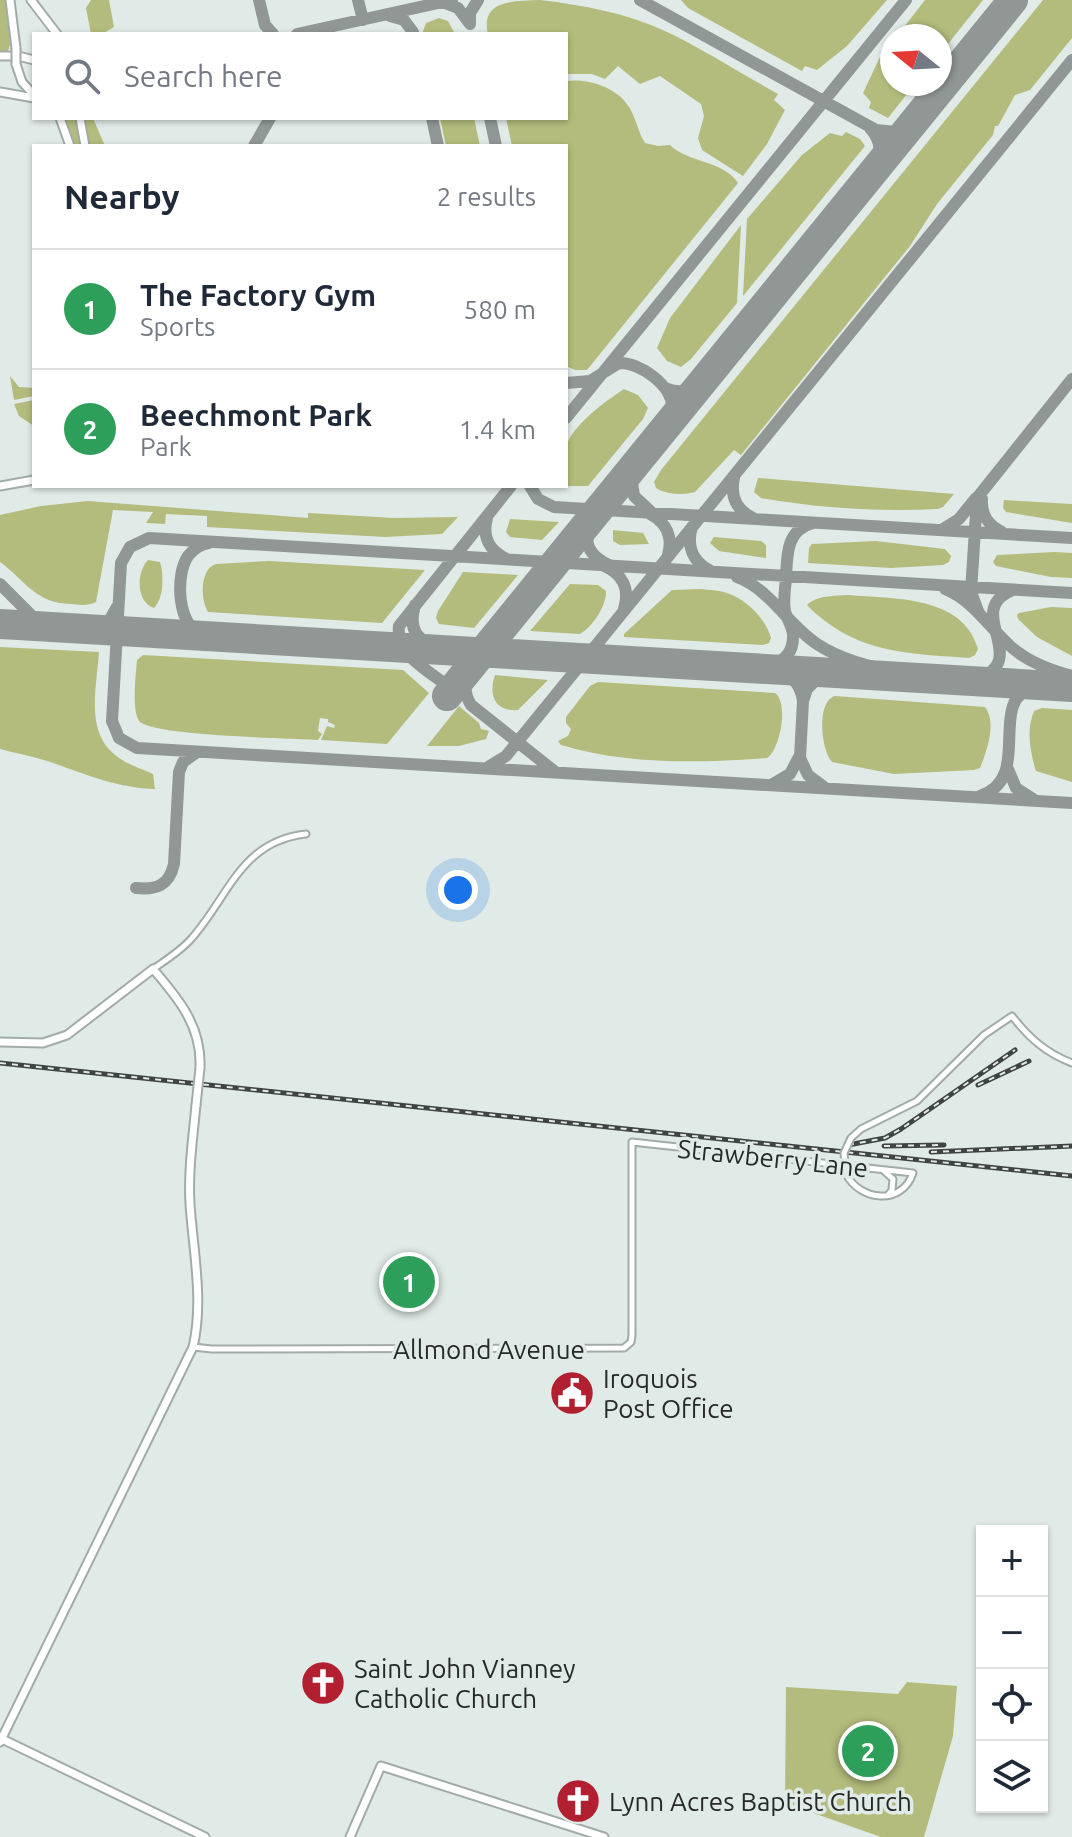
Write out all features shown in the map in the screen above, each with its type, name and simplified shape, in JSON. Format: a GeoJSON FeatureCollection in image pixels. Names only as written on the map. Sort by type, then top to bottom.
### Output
{"type":"FeatureCollection","features":[{"type":"Feature","properties":{"kind":"main road"},"geometry":{"type":"LineString","coordinates":[[10,0],[16,64],[22,82],[32,94]]}},
{"type":"Feature","properties":{"kind":"main road"},"geometry":{"type":"LineString","coordinates":[[31,0],[55,32]]}},
{"type":"Feature","properties":{"kind":"main road"},"geometry":{"type":"LineString","coordinates":[[0,56],[32,60]]}},
{"type":"Feature","properties":{"kind":"main road"},"geometry":{"type":"LineString","coordinates":[[0,92],[32,96]]}},
{"type":"Feature","properties":{"kind":"main road"},"geometry":{"type":"LineString","coordinates":[[61,120],[69,144]]}},
{"type":"Feature","properties":{"kind":"main road"},"geometry":{"type":"LineString","coordinates":[[80,120],[85,144]]}},
{"type":"Feature","properties":{"kind":"main road"},"geometry":{"type":"LineString","coordinates":[[0,486],[32,480]]}},
{"type":"Feature","properties":{"kind":"main road"},"geometry":{"type":"LineString","coordinates":[[0,1042],[32,1044],[67,1035],[153,969],[192,1021],[199,1044],[200,1068],[189,1184],[196,1276],[196,1335],[193,1347],[1,1740],[205,1837]]}},
{"type":"Feature","properties":{"kind":"main road"},"geometry":{"type":"LineString","coordinates":[[350,1837],[381,1766],[604,1837]]}},
{"type":"Feature","properties":{"kind":"street"},"geometry":{"type":"LineString","coordinates":[[153,969],[193,938],[250,858],[275,841],[306,834]]}},
{"type":"Feature","properties":{"kind":"street"},"geometry":{"type":"LineString","coordinates":[[884,1170],[894,1184],[887,1196],[876,1197],[860,1191],[846,1174],[844,1157],[851,1138],[861,1129],[917,1101],[984,1035],[1012,1016],[1031,1039],[1055,1056],[1072,1063]]}},
{"type":"Feature","properties":{"kind":"street","name":"Allmond Avenue"},"geometry":{"type":"LineString","coordinates":[[193,1347],[626,1347],[632,1335],[632,1142]]}},
{"type":"Feature","properties":{"kind":"street","name":"Strawberry Lane"},"geometry":{"type":"LineString","coordinates":[[632,1142],[913,1173],[903,1189],[887,1196]]}},
{"type":"Feature","properties":{"kind":"green space"},"geometry":{"type":"Polygon","coordinates":[[[0,0],[7,0],[11,20],[12,34],[7,53],[0,53],[0,0]]]}},
{"type":"Feature","properties":{"kind":"green space"},"geometry":{"type":"Polygon","coordinates":[[[91,0],[109,0],[114,27],[105,32],[91,32],[86,8],[91,0]]]}},
{"type":"Feature","properties":{"kind":"green space"},"geometry":{"type":"Polygon","coordinates":[[[540,0],[572,4],[635,19],[693,45],[778,94],[774,100],[785,110],[767,144],[743,176],[702,150],[698,138],[704,116],[701,104],[660,76],[640,84],[618,66],[605,79],[592,74],[568,74],[568,32],[488,32],[489,14],[510,2],[540,0]]]}},
{"type":"Feature","properties":{"kind":"green space"},"geometry":{"type":"Polygon","coordinates":[[[681,0],[887,0],[847,46],[817,70],[805,66],[802,71],[688,8],[681,0]]]}},
{"type":"Feature","properties":{"kind":"green space"},"geometry":{"type":"Polygon","coordinates":[[[925,0],[983,0],[952,39],[952,24],[906,24],[925,0]]]}},
{"type":"Feature","properties":{"kind":"green space"},"geometry":{"type":"Polygon","coordinates":[[[1043,0],[1072,0],[1072,38],[1030,90],[1015,95],[998,126],[995,126],[993,135],[937,204],[910,246],[741,455],[734,450],[695,492],[675,494],[656,488],[654,482],[661,470],[1043,0]]]}},
{"type":"Feature","properties":{"kind":"green space"},"geometry":{"type":"Polygon","coordinates":[[[439,18],[448,21],[454,32],[423,32],[426,23],[439,18]]]}},
{"type":"Feature","properties":{"kind":"green space"},"geometry":{"type":"Polygon","coordinates":[[[879,59],[880,96],[905,96],[888,118],[869,108],[871,102],[863,93],[879,59]]]}},
{"type":"Feature","properties":{"kind":"green space"},"geometry":{"type":"Polygon","coordinates":[[[568,81],[583,81],[610,89],[624,100],[645,143],[670,145],[677,151],[724,170],[738,183],[587,370],[568,367],[568,144],[512,144],[506,120],[568,120],[568,81]]]}},
{"type":"Feature","properties":{"kind":"green space"},"geometry":{"type":"Polygon","coordinates":[[[65,120],[76,120],[82,144],[73,144],[65,120]]]}},
{"type":"Feature","properties":{"kind":"green space"},"geometry":{"type":"Polygon","coordinates":[[[83,120],[94,120],[104,144],[89,144],[83,120]]]}},
{"type":"Feature","properties":{"kind":"green space"},"geometry":{"type":"Polygon","coordinates":[[[440,120],[474,120],[480,144],[446,144],[440,120]]]}},
{"type":"Feature","properties":{"kind":"green space"},"geometry":{"type":"Polygon","coordinates":[[[846,132],[860,139],[865,146],[743,296],[747,219],[802,155],[830,133],[842,136],[846,132]]]}},
{"type":"Feature","properties":{"kind":"green space"},"geometry":{"type":"Polygon","coordinates":[[[741,225],[737,303],[691,359],[681,367],[667,361],[657,348],[670,318],[741,225]]]}},
{"type":"Feature","properties":{"kind":"green space"},"geometry":{"type":"Polygon","coordinates":[[[10,376],[19,387],[32,388],[32,396],[14,400],[10,376]]]}},
{"type":"Feature","properties":{"kind":"green space"},"geometry":{"type":"Polygon","coordinates":[[[624,389],[638,395],[648,408],[643,419],[588,486],[568,486],[569,439],[590,414],[624,389]]]}},
{"type":"Feature","properties":{"kind":"green space"},"geometry":{"type":"Polygon","coordinates":[[[32,400],[32,425],[19,416],[14,404],[32,400]]]}},
{"type":"Feature","properties":{"kind":"green space"},"geometry":{"type":"Polygon","coordinates":[[[758,478],[954,494],[938,509],[827,507],[761,498],[754,492],[758,478]]]}},
{"type":"Feature","properties":{"kind":"green space"},"geometry":{"type":"Polygon","coordinates":[[[1004,500],[1072,504],[1072,523],[1006,512],[1004,500]]]}},
{"type":"Feature","properties":{"kind":"green space"},"geometry":{"type":"Polygon","coordinates":[[[88,501],[308,518],[308,513],[394,518],[458,517],[442,534],[385,537],[207,527],[207,516],[166,514],[165,524],[146,523],[153,512],[113,510],[96,602],[87,605],[48,600],[0,562],[0,515],[41,506],[88,501]]]}},
{"type":"Feature","properties":{"kind":"green space"},"geometry":{"type":"Polygon","coordinates":[[[510,519],[559,522],[542,540],[510,537],[506,532],[510,519]]]}},
{"type":"Feature","properties":{"kind":"green space"},"geometry":{"type":"Polygon","coordinates":[[[613,530],[643,533],[649,544],[620,545],[613,541],[613,530]]]}},
{"type":"Feature","properties":{"kind":"green space"},"geometry":{"type":"Polygon","coordinates":[[[714,537],[761,541],[766,545],[766,558],[719,551],[710,543],[714,537]]]}},
{"type":"Feature","properties":{"kind":"green space"},"geometry":{"type":"Polygon","coordinates":[[[876,541],[945,549],[951,556],[949,562],[943,565],[891,568],[808,563],[812,544],[876,541]]]}},
{"type":"Feature","properties":{"kind":"green space"},"geometry":{"type":"Polygon","coordinates":[[[1072,553],[1072,578],[996,566],[993,562],[997,555],[1072,553]]]}},
{"type":"Feature","properties":{"kind":"green space"},"geometry":{"type":"Polygon","coordinates":[[[148,560],[160,562],[162,573],[161,592],[154,608],[144,600],[140,587],[141,572],[148,560]]]}},
{"type":"Feature","properties":{"kind":"green space"},"geometry":{"type":"Polygon","coordinates":[[[269,561],[425,570],[382,623],[208,612],[203,585],[211,567],[216,564],[269,561]]]}},
{"type":"Feature","properties":{"kind":"green space"},"geometry":{"type":"Polygon","coordinates":[[[463,572],[518,575],[474,628],[439,624],[436,618],[438,611],[463,572]]]}},
{"type":"Feature","properties":{"kind":"green space"},"geometry":{"type":"Polygon","coordinates":[[[570,584],[598,585],[606,591],[604,603],[594,621],[580,634],[530,631],[570,584]]]}},
{"type":"Feature","properties":{"kind":"green space"},"geometry":{"type":"Polygon","coordinates":[[[701,589],[727,593],[748,605],[765,624],[771,638],[769,643],[624,637],[672,590],[701,589]]]}},
{"type":"Feature","properties":{"kind":"green space"},"geometry":{"type":"Polygon","coordinates":[[[848,595],[905,600],[942,609],[958,618],[970,631],[978,649],[969,658],[876,646],[841,632],[807,605],[821,598],[848,595]]]}},
{"type":"Feature","properties":{"kind":"green space"},"geometry":{"type":"Polygon","coordinates":[[[1051,607],[1072,608],[1072,656],[1037,637],[1018,619],[1019,613],[1051,607]]]}},
{"type":"Feature","properties":{"kind":"green space"},"geometry":{"type":"Polygon","coordinates":[[[0,647],[99,652],[95,706],[99,733],[118,757],[153,774],[155,789],[117,784],[42,759],[0,749],[0,647]]]}},
{"type":"Feature","properties":{"kind":"green space"},"geometry":{"type":"Polygon","coordinates":[[[143,655],[403,670],[429,693],[387,744],[321,740],[327,726],[334,728],[335,725],[328,719],[320,718],[318,731],[322,734],[318,740],[171,730],[151,727],[137,717],[137,660],[143,655]]]}},
{"type":"Feature","properties":{"kind":"green space"},"geometry":{"type":"Polygon","coordinates":[[[495,675],[548,680],[518,710],[510,710],[495,701],[492,689],[495,675]]]}},
{"type":"Feature","properties":{"kind":"green space"},"geometry":{"type":"Polygon","coordinates":[[[598,682],[775,693],[782,716],[779,737],[767,758],[716,761],[638,759],[586,752],[561,745],[558,741],[568,736],[571,729],[566,717],[590,686],[598,682]]]}},
{"type":"Feature","properties":{"kind":"green space"},"geometry":{"type":"Polygon","coordinates":[[[835,696],[985,707],[991,729],[980,768],[894,774],[832,762],[825,748],[822,727],[825,707],[835,696]]]}},
{"type":"Feature","properties":{"kind":"green space"},"geometry":{"type":"Polygon","coordinates":[[[459,706],[479,723],[481,729],[489,731],[486,739],[459,746],[427,746],[459,706]]]}},
{"type":"Feature","properties":{"kind":"green space"},"geometry":{"type":"Polygon","coordinates":[[[1042,708],[1072,710],[1072,782],[1036,771],[1030,726],[1034,711],[1042,708]]]}},
{"type":"Feature","properties":{"kind":"green space"},"geometry":{"type":"Polygon","coordinates":[[[907,1682],[957,1686],[953,1736],[924,1837],[881,1837],[785,1803],[786,1687],[898,1694],[907,1682]]]}},
{"type":"Feature","properties":{"kind":"taxiway"},"geometry":{"type":"LineString","coordinates":[[259,0],[265,25],[271,32]]}},
{"type":"Feature","properties":{"kind":"taxiway"},"geometry":{"type":"LineString","coordinates":[[358,0],[363,20]]}},
{"type":"Feature","properties":{"kind":"taxiway"},"geometry":{"type":"LineString","coordinates":[[306,32],[452,0]]}},
{"type":"Feature","properties":{"kind":"taxiway"},"geometry":{"type":"LineString","coordinates":[[442,2],[458,8],[470,24],[470,13],[478,0]]}},
{"type":"Feature","properties":{"kind":"taxiway"},"geometry":{"type":"LineString","coordinates":[[640,0],[876,130],[896,132],[917,118]]}},
{"type":"Feature","properties":{"kind":"taxiway"},"geometry":{"type":"LineString","coordinates":[[568,416],[906,0]]}},
{"type":"Feature","properties":{"kind":"taxiway"},"geometry":{"type":"LineString","coordinates":[[390,16],[404,20],[413,32]]}},
{"type":"Feature","properties":{"kind":"taxiway"},"geometry":{"type":"LineString","coordinates":[[488,767],[506,756],[1072,60]]}},
{"type":"Feature","properties":{"kind":"taxiway"},"geometry":{"type":"LineString","coordinates":[[255,144],[269,120]]}},
{"type":"Feature","properties":{"kind":"taxiway"},"geometry":{"type":"LineString","coordinates":[[432,120],[438,144]]}},
{"type":"Feature","properties":{"kind":"taxiway"},"geometry":{"type":"LineString","coordinates":[[490,120],[496,144]]}},
{"type":"Feature","properties":{"kind":"taxiway"},"geometry":{"type":"LineString","coordinates":[[869,127],[880,152],[869,177]]}},
{"type":"Feature","properties":{"kind":"taxiway"},"geometry":{"type":"LineString","coordinates":[[568,383],[590,381],[619,363],[645,371],[661,384],[671,400],[671,416],[658,436]]}},
{"type":"Feature","properties":{"kind":"taxiway"},"geometry":{"type":"LineString","coordinates":[[665,388],[678,391],[689,389],[709,374]]}},
{"type":"Feature","properties":{"kind":"taxiway"},"geometry":{"type":"LineString","coordinates":[[978,611],[971,592],[977,498],[1072,379]]}},
{"type":"Feature","properties":{"kind":"taxiway"},"geometry":{"type":"LineString","coordinates":[[650,511],[634,496],[631,475],[662,434]]}},
{"type":"Feature","properties":{"kind":"taxiway"},"geometry":{"type":"LineString","coordinates":[[734,478],[736,502],[742,511],[753,518]]}},
{"type":"Feature","properties":{"kind":"taxiway"},"geometry":{"type":"LineString","coordinates":[[609,565],[596,557],[587,537],[596,516],[620,486]]}},
{"type":"Feature","properties":{"kind":"taxiway"},"geometry":{"type":"LineString","coordinates":[[452,689],[409,654],[399,636],[399,626],[509,488]]}},
{"type":"Feature","properties":{"kind":"taxiway"},"geometry":{"type":"LineString","coordinates":[[531,488],[538,499],[554,507],[1072,538]]}},
{"type":"Feature","properties":{"kind":"taxiway"},"geometry":{"type":"LineString","coordinates":[[943,529],[959,519],[976,498]]}},
{"type":"Feature","properties":{"kind":"taxiway"},"geometry":{"type":"LineString","coordinates":[[982,499],[986,519],[1002,532]]}},
{"type":"Feature","properties":{"kind":"taxiway"},"geometry":{"type":"LineString","coordinates":[[650,514],[667,531],[670,542],[668,555]]}},
{"type":"Feature","properties":{"kind":"taxiway"},"geometry":{"type":"LineString","coordinates":[[487,518],[485,531],[488,542],[505,558]]}},
{"type":"Feature","properties":{"kind":"taxiway"},"geometry":{"type":"LineString","coordinates":[[547,561],[559,556],[587,522]]}},
{"type":"Feature","properties":{"kind":"taxiway"},"geometry":{"type":"LineString","coordinates":[[718,665],[766,666],[786,657],[793,634],[784,603],[788,553],[793,537],[804,526],[813,523]]}},
{"type":"Feature","properties":{"kind":"taxiway"},"geometry":{"type":"LineString","coordinates":[[692,527],[692,553],[711,571]]}},
{"type":"Feature","properties":{"kind":"taxiway"},"geometry":{"type":"LineString","coordinates":[[1072,593],[149,538],[130,547],[121,563],[112,721],[119,738],[137,748],[1072,803]]}},
{"type":"Feature","properties":{"kind":"taxiway"},"geometry":{"type":"LineString","coordinates":[[209,543],[195,549],[184,564],[180,595],[185,617],[202,634],[252,638]]}},
{"type":"Feature","properties":{"kind":"taxiway"},"geometry":{"type":"LineString","coordinates":[[604,566],[616,573],[623,583],[626,595],[624,609]]}},
{"type":"Feature","properties":{"kind":"taxiway"},"geometry":{"type":"LineString","coordinates":[[737,577],[760,590],[806,636],[839,656],[921,676],[1034,684]]}},
{"type":"Feature","properties":{"kind":"taxiway"},"geometry":{"type":"LineString","coordinates":[[0,584],[34,618],[57,627]]}},
{"type":"Feature","properties":{"kind":"taxiway"},"geometry":{"type":"LineString","coordinates":[[945,589],[971,606],[1020,654],[1072,676]]}},
{"type":"Feature","properties":{"kind":"taxiway"},"geometry":{"type":"LineString","coordinates":[[976,679],[992,671],[999,660],[993,610],[999,599],[1013,590]]}},
{"type":"Feature","properties":{"kind":"taxiway"},"geometry":{"type":"LineString","coordinates":[[415,605],[414,630],[420,638],[438,646],[471,650]]}},
{"type":"Feature","properties":{"kind":"taxiway"},"geometry":{"type":"LineString","coordinates":[[89,629],[109,621],[117,607]]}},
{"type":"Feature","properties":{"kind":"taxiway"},"geometry":{"type":"LineString","coordinates":[[496,638],[467,677],[465,686],[471,705],[554,771]]}},
{"type":"Feature","properties":{"kind":"taxiway"},"geometry":{"type":"LineString","coordinates":[[764,670],[790,677],[799,687],[803,701]]}},
{"type":"Feature","properties":{"kind":"taxiway"},"geometry":{"type":"LineString","coordinates":[[824,787],[808,775],[800,758],[803,701],[807,689],[817,679],[829,674],[878,677]]}},
{"type":"Feature","properties":{"kind":"taxiway"},"geometry":{"type":"LineString","coordinates":[[980,796],[996,787],[1005,773],[1010,722],[1020,695],[1039,686],[1072,688]]}},
{"type":"Feature","properties":{"kind":"taxiway"},"geometry":{"type":"LineString","coordinates":[[136,888],[161,885],[172,871],[179,772],[183,762],[197,752]]}},
{"type":"Feature","properties":{"kind":"taxiway"},"geometry":{"type":"LineString","coordinates":[[773,784],[790,774],[800,755]]}},
{"type":"Feature","properties":{"kind":"taxiway"},"geometry":{"type":"LineString","coordinates":[[1008,769],[1016,788],[1033,799]]}},
{"type":"Feature","properties":{"kind":"runway"},"geometry":{"type":"LineString","coordinates":[[447,696],[1013,0]]}},
{"type":"Feature","properties":{"kind":"runway"},"geometry":{"type":"LineString","coordinates":[[0,624],[1072,687]]}},
{"type":"Feature","properties":{"kind":"railway"},"geometry":{"type":"LineString","coordinates":[[848,1145],[885,1138],[901,1129],[1015,1050]]}},
{"type":"Feature","properties":{"kind":"railway"},"geometry":{"type":"LineString","coordinates":[[978,1085],[1029,1061]]}},
{"type":"Feature","properties":{"kind":"railway"},"geometry":{"type":"LineString","coordinates":[[0,1063],[1072,1176]]}},
{"type":"Feature","properties":{"kind":"railway"},"geometry":{"type":"LineString","coordinates":[[884,1146],[944,1145]]}},
{"type":"Feature","properties":{"kind":"railway"},"geometry":{"type":"LineString","coordinates":[[931,1152],[1072,1146]]}},
{"type":"Feature","properties":{"kind":"place","name":"The Factory Gym"},"geometry":{"type":"Point","coordinates":[409,1282]}},
{"type":"Feature","properties":{"kind":"place","name":"Iroquois Post Office"},"geometry":{"type":"Point","coordinates":[572,1393]}},
{"type":"Feature","properties":{"kind":"place","name":"Saint John Vianney Catholic Church"},"geometry":{"type":"Point","coordinates":[323,1683]}},
{"type":"Feature","properties":{"kind":"place","name":"Beechmont Park"},"geometry":{"type":"Point","coordinates":[868,1751]}},
{"type":"Feature","properties":{"kind":"place","name":"Lynn Acres Baptist Church"},"geometry":{"type":"Point","coordinates":[578,1801]}}]}
